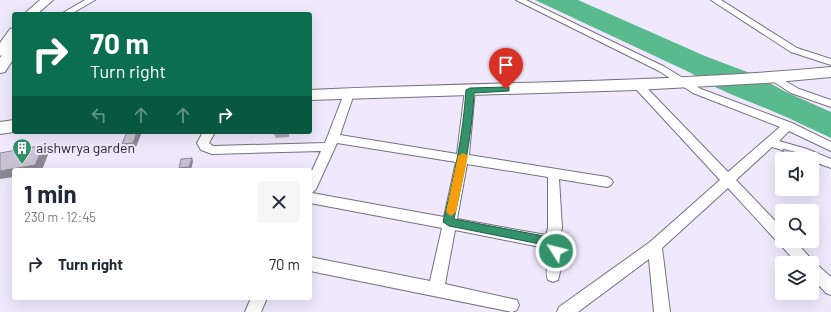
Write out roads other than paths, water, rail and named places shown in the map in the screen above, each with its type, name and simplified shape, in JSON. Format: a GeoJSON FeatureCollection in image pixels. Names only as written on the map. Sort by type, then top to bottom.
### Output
{"type":"FeatureCollection","features":[{"type":"Feature","properties":{"kind":"main road"},"geometry":{"type":"LineString","coordinates":[[312,95],[691,84],[831,72]]}},
{"type":"Feature","properties":{"kind":"main road"},"geometry":{"type":"LineString","coordinates":[[0,128],[12,126]]}},
{"type":"Feature","properties":{"kind":"street"},"geometry":{"type":"LineString","coordinates":[[32,12],[47,0]]}},
{"type":"Feature","properties":{"kind":"street"},"geometry":{"type":"LineString","coordinates":[[42,12],[56,0]]}},
{"type":"Feature","properties":{"kind":"street"},"geometry":{"type":"LineString","coordinates":[[69,12],[91,0]]}},
{"type":"Feature","properties":{"kind":"street"},"geometry":{"type":"LineString","coordinates":[[520,0],[662,69],[691,84],[697,91],[788,126],[831,146]]}},
{"type":"Feature","properties":{"kind":"street"},"geometry":{"type":"LineString","coordinates":[[715,0],[794,50],[831,62]]}},
{"type":"Feature","properties":{"kind":"street"},"geometry":{"type":"LineString","coordinates":[[0,52],[12,35]]}},
{"type":"Feature","properties":{"kind":"street"},"geometry":{"type":"LineString","coordinates":[[0,69],[12,49]]}},
{"type":"Feature","properties":{"kind":"street"},"geometry":{"type":"LineString","coordinates":[[774,78],[795,91],[831,104]]}},
{"type":"Feature","properties":{"kind":"street"},"geometry":{"type":"LineString","coordinates":[[639,86],[775,230]]}},
{"type":"Feature","properties":{"kind":"street"},"geometry":{"type":"LineString","coordinates":[[436,290],[463,159],[469,119],[470,90]]}},
{"type":"Feature","properties":{"kind":"street"},"geometry":{"type":"LineString","coordinates":[[312,185],[331,143],[349,94]]}},
{"type":"Feature","properties":{"kind":"street"},"geometry":{"type":"LineString","coordinates":[[565,312],[655,246],[788,126]]}},
{"type":"Feature","properties":{"kind":"street"},"geometry":{"type":"LineString","coordinates":[[208,134],[203,143],[205,147],[212,150],[331,143],[463,159],[607,182]]}},
{"type":"Feature","properties":{"kind":"street"},"geometry":{"type":"LineString","coordinates":[[770,142],[803,152],[831,164]]}},
{"type":"Feature","properties":{"kind":"street"},"geometry":{"type":"LineString","coordinates":[[551,243],[555,228],[553,178]]}},
{"type":"Feature","properties":{"kind":"street"},"geometry":{"type":"LineString","coordinates":[[312,198],[449,222],[551,243],[556,251],[554,275]]}},
{"type":"Feature","properties":{"kind":"street"},"geometry":{"type":"LineString","coordinates":[[655,246],[662,312]]}},
{"type":"Feature","properties":{"kind":"street"},"geometry":{"type":"LineString","coordinates":[[793,248],[800,256]]}},
{"type":"Feature","properties":{"kind":"street"},"geometry":{"type":"LineString","coordinates":[[312,264],[511,305]]}},
{"type":"Feature","properties":{"kind":"street"},"geometry":{"type":"LineString","coordinates":[[819,275],[831,288]]}},
{"type":"Feature","properties":{"kind":"street"},"geometry":{"type":"LineString","coordinates":[[253,312],[259,300]]}},
{"type":"Feature","properties":{"kind":"place","name":"aishwrya garden"},"geometry":{"type":"Point","coordinates":[22,165]}}]}
